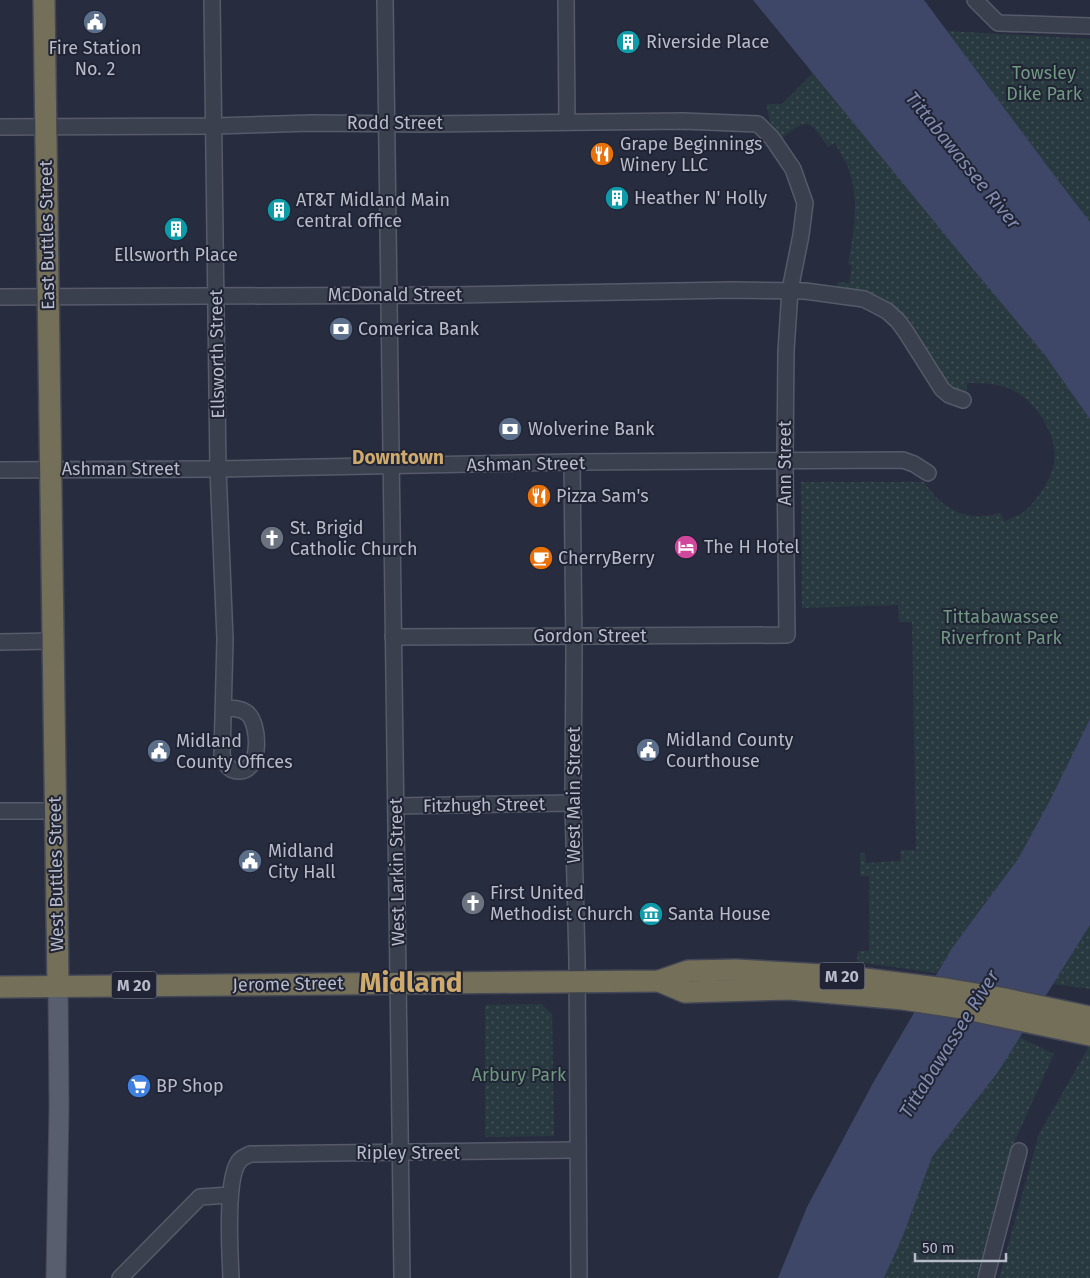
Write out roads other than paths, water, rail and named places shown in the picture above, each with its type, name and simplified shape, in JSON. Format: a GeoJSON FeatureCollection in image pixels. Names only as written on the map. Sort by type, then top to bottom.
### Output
{"type":"FeatureCollection","features":[{"type":"Feature","properties":{"kind":"highway","name":"East Buttles Street"},"geometry":{"type":"LineString","coordinates":[[44,0],[50,469]]}},
{"type":"Feature","properties":{"kind":"highway","name":"West Buttles Street"},"geometry":{"type":"LineString","coordinates":[[50,469],[58,986]]}},
{"type":"Feature","properties":{"kind":"highway","name":"M 20"},"geometry":{"type":"LineString","coordinates":[[576,981],[659,981],[688,971],[789,989],[903,999],[962,1008],[1090,1035]]}},
{"type":"Feature","properties":{"kind":"highway","name":"M 20"},"geometry":{"type":"LineString","coordinates":[[736,980],[791,972],[893,981],[1000,998],[1090,1017]]}},
{"type":"Feature","properties":{"kind":"highway","name":"Jerome Street"},"geometry":{"type":"LineString","coordinates":[[0,987],[576,981]]}},
{"type":"Feature","properties":{"kind":"main road","name":"West Buttles Street"},"geometry":{"type":"LineString","coordinates":[[56,1278],[59,1107],[58,986]]}},
{"type":"Feature","properties":{"kind":"street","name":"Ellsworth Street"},"geometry":{"type":"LineString","coordinates":[[212,0],[218,469],[225,639],[224,708]]}},
{"type":"Feature","properties":{"kind":"street","name":"West Larkin Street"},"geometry":{"type":"LineString","coordinates":[[385,0],[402,1278]]}},
{"type":"Feature","properties":{"kind":"street"},"geometry":{"type":"LineString","coordinates":[[566,0],[567,122]]}},
{"type":"Feature","properties":{"kind":"street"},"geometry":{"type":"LineString","coordinates":[[975,0],[998,23],[1090,26]]}},
{"type":"Feature","properties":{"kind":"street","name":"Rodd Street"},"geometry":{"type":"LineString","coordinates":[[0,127],[683,121],[758,124],[780,148]]}},
{"type":"Feature","properties":{"kind":"street","name":"Ann Street"},"geometry":{"type":"LineString","coordinates":[[780,148],[793,170],[805,203],[790,290],[786,351],[784,462],[787,635]]}},
{"type":"Feature","properties":{"kind":"street","name":"McDonald Street"},"geometry":{"type":"LineString","coordinates":[[0,297],[790,290],[828,294],[864,299],[887,310],[906,332],[942,389],[949,396],[963,400]]}},
{"type":"Feature","properties":{"kind":"street","name":"Ashman Street"},"geometry":{"type":"LineString","coordinates":[[0,470],[218,469],[572,462],[903,460],[914,464],[928,473]]}},
{"type":"Feature","properties":{"kind":"street","name":"West Main Street"},"geometry":{"type":"LineString","coordinates":[[572,462],[573,803],[577,960],[579,1278]]}},
{"type":"Feature","properties":{"kind":"street","name":"Gordon Street"},"geometry":{"type":"LineString","coordinates":[[393,637],[787,635]]}},
{"type":"Feature","properties":{"kind":"street"},"geometry":{"type":"LineString","coordinates":[[0,642],[53,641]]}},
{"type":"Feature","properties":{"kind":"street","name":"Fitzhugh Street"},"geometry":{"type":"LineString","coordinates":[[396,806],[573,803]]}},
{"type":"Feature","properties":{"kind":"street"},"geometry":{"type":"LineString","coordinates":[[0,811],[55,811]]}},
{"type":"Feature","properties":{"kind":"street","name":"Ripley Street"},"geometry":{"type":"LineString","coordinates":[[230,1195],[235,1169],[240,1160],[250,1154],[577,1150]]}},
{"type":"Feature","properties":{"kind":"street"},"geometry":{"type":"LineString","coordinates":[[986,1278],[1019,1151]]}},
{"type":"Feature","properties":{"kind":"street"},"geometry":{"type":"LineString","coordinates":[[120,1278],[200,1197],[230,1195],[230,1278]]}},
{"type":"Feature","properties":{"kind":"water","name":"Tittabawassee River"},"geometry":{"type":"Polygon","coordinates":[[[753,0],[924,0],[1090,222],[1090,419],[1044,354],[753,0]]]}},
{"type":"Feature","properties":{"kind":"water","name":"Tittabawassee River"},"geometry":{"type":"Polygon","coordinates":[[[1090,719],[1090,925],[998,1072],[932,1157],[903,1236],[884,1278],[778,1278],[807,1207],[873,1083],[952,948],[1018,859],[1090,719]]]}},
{"type":"Feature","properties":{"kind":"place","name":"Fire Station No. 2"},"geometry":{"type":"Point","coordinates":[95,22]}},
{"type":"Feature","properties":{"kind":"place","name":"Riverside Place"},"geometry":{"type":"Point","coordinates":[628,42]}},
{"type":"Feature","properties":{"kind":"place","name":"Grape Beginnings Winery LLC"},"geometry":{"type":"Point","coordinates":[602,154]}},
{"type":"Feature","properties":{"kind":"place","name":"Heather N' Holly"},"geometry":{"type":"Point","coordinates":[617,198]}},
{"type":"Feature","properties":{"kind":"place","name":"AT&T Midland Main central office"},"geometry":{"type":"Point","coordinates":[279,210]}},
{"type":"Feature","properties":{"kind":"place","name":"Ellsworth Place"},"geometry":{"type":"Point","coordinates":[176,229]}},
{"type":"Feature","properties":{"kind":"place","name":"Comerica Bank"},"geometry":{"type":"Point","coordinates":[341,329]}},
{"type":"Feature","properties":{"kind":"place","name":"Wolverine Bank"},"geometry":{"type":"Point","coordinates":[510,429]}},
{"type":"Feature","properties":{"kind":"place","name":"Pizza Sam's"},"geometry":{"type":"Point","coordinates":[539,496]}},
{"type":"Feature","properties":{"kind":"place","name":"St. Brigid Catholic Church"},"geometry":{"type":"Point","coordinates":[272,538]}},
{"type":"Feature","properties":{"kind":"place","name":"The H Hotel"},"geometry":{"type":"Point","coordinates":[686,547]}},
{"type":"Feature","properties":{"kind":"place","name":"CherryBerry"},"geometry":{"type":"Point","coordinates":[541,558]}},
{"type":"Feature","properties":{"kind":"place","name":"Midland County Courthouse"},"geometry":{"type":"Point","coordinates":[648,750]}},
{"type":"Feature","properties":{"kind":"place","name":"Midland County Offices"},"geometry":{"type":"Point","coordinates":[159,751]}},
{"type":"Feature","properties":{"kind":"place","name":"Midland City Hall"},"geometry":{"type":"Point","coordinates":[250,861]}},
{"type":"Feature","properties":{"kind":"place","name":"First United Methodist Church"},"geometry":{"type":"Point","coordinates":[473,903]}},
{"type":"Feature","properties":{"kind":"place","name":"Santa House"},"geometry":{"type":"Point","coordinates":[651,914]}},
{"type":"Feature","properties":{"kind":"place","name":"BP Shop"},"geometry":{"type":"Point","coordinates":[139,1086]}},
{"type":"Feature","properties":{"kind":"district","name":"Downtown"},"geometry":{"type":"Point","coordinates":[398,457]}},
{"type":"Feature","properties":{"kind":"district","name":"Midland"},"geometry":{"type":"Point","coordinates":[411,982]}},
{"type":"Feature","properties":{"kind":"park label","name":"Towsley Dike Park"},"geometry":{"type":"Point","coordinates":[1044,83]}},
{"type":"Feature","properties":{"kind":"park label","name":"Tittabawassee Riverfront Park"},"geometry":{"type":"Point","coordinates":[1001,628]}},
{"type":"Feature","properties":{"kind":"park label","name":"Arbury Park"},"geometry":{"type":"Point","coordinates":[519,1075]}}]}
